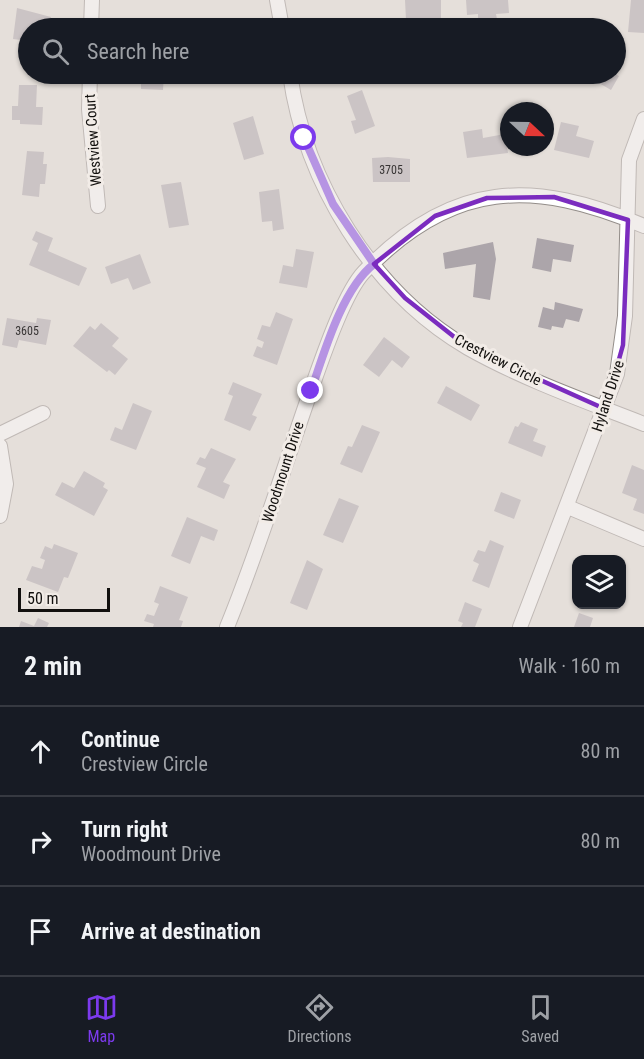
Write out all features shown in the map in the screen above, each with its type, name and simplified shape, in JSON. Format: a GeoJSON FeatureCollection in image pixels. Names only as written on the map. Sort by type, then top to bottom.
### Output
{"type":"FeatureCollection","features":[{"type":"Feature","properties":{"kind":"street"},"geometry":{"type":"LineString","coordinates":[[91,18],[92,0]]}},
{"type":"Feature","properties":{"kind":"street"},"geometry":{"type":"LineString","coordinates":[[277,0],[280,18]]}},
{"type":"Feature","properties":{"kind":"street","name":"Westview Court"},"geometry":{"type":"LineString","coordinates":[[90,84],[89,109],[98,206]]}},
{"type":"Feature","properties":{"kind":"street","name":"Crestview Circle"},"geometry":{"type":"LineString","coordinates":[[292,84],[304,138],[333,204],[374,264],[405,298],[441,329],[467,347],[511,369],[644,424]]}},
{"type":"Feature","properties":{"kind":"street","name":"Hyland Drive"},"geometry":{"type":"LineString","coordinates":[[520,627],[605,409],[623,345],[629,160],[644,119]]}},
{"type":"Feature","properties":{"kind":"street","name":"Woodmount Drive"},"geometry":{"type":"LineString","coordinates":[[228,627],[330,338],[363,272],[401,239],[435,216],[487,198],[554,196],[644,226]]}},
{"type":"Feature","properties":{"kind":"street"},"geometry":{"type":"LineString","coordinates":[[0,434],[43,413]]}},
{"type":"Feature","properties":{"kind":"street"},"geometry":{"type":"LineString","coordinates":[[0,446],[6,484],[0,516]]}},
{"type":"Feature","properties":{"kind":"street"},"geometry":{"type":"LineString","coordinates":[[567,507],[644,539]]}},
{"type":"Feature","properties":{"kind":"highlighted area"},"geometry":{"type":"Polygon","coordinates":[[[554,197],[628,220],[623,345],[605,409],[467,347],[405,298],[374,264],[435,216],[487,198],[554,197]]]}},
{"type":"Feature","properties":{"kind":"building"},"geometry":{"type":"Polygon","coordinates":[[[405,0],[441,0],[441,18],[406,18],[405,0]]]}},
{"type":"Feature","properties":{"kind":"building"},"geometry":{"type":"Polygon","coordinates":[[[466,0],[508,0],[509,13],[496,14],[497,18],[478,18],[478,14],[467,15],[466,0]]]}},
{"type":"Feature","properties":{"kind":"building"},"geometry":{"type":"Polygon","coordinates":[[[631,0],[644,0],[644,33],[628,32],[631,0]]]}},
{"type":"Feature","properties":{"kind":"building"},"geometry":{"type":"Polygon","coordinates":[[[17,8],[51,17],[18,18],[18,40],[13,39],[17,8]]]}},
{"type":"Feature","properties":{"kind":"building"},"geometry":{"type":"Polygon","coordinates":[[[141,84],[163,84],[163,90],[141,89],[141,84]]]}},
{"type":"Feature","properties":{"kind":"building"},"geometry":{"type":"Polygon","coordinates":[[[601,84],[614,84],[611,90],[601,84]]]}},
{"type":"Feature","properties":{"kind":"building"},"geometry":{"type":"Polygon","coordinates":[[[19,85],[37,85],[36,107],[43,107],[42,125],[20,124],[20,120],[12,120],[12,106],[18,106],[19,85]]]}},
{"type":"Feature","properties":{"kind":"building"},"geometry":{"type":"Polygon","coordinates":[[[362,90],[375,126],[355,134],[351,121],[356,120],[347,96],[362,90]]]}},
{"type":"Feature","properties":{"kind":"building"},"geometry":{"type":"Polygon","coordinates":[[[253,116],[264,154],[244,160],[233,123],[253,116]]]}},
{"type":"Feature","properties":{"kind":"building"},"geometry":{"type":"Polygon","coordinates":[[[561,122],[579,126],[576,136],[594,141],[589,158],[554,150],[561,122]]]}},
{"type":"Feature","properties":{"kind":"building"},"geometry":{"type":"Polygon","coordinates":[[[482,129],[483,138],[500,135],[500,154],[467,158],[463,132],[482,129]]]}},
{"type":"Feature","properties":{"kind":"building"},"geometry":{"type":"Polygon","coordinates":[[[27,151],[44,152],[43,164],[47,164],[45,184],[40,184],[39,197],[22,195],[27,151]]]}},
{"type":"Feature","properties":{"kind":"building"},"geometry":{"type":"Polygon","coordinates":[[[372,158],[410,159],[410,182],[373,182],[372,158]]]}},
{"type":"Feature","properties":{"kind":"building"},"geometry":{"type":"Polygon","coordinates":[[[181,182],[189,225],[169,228],[161,185],[181,182]]]}},
{"type":"Feature","properties":{"kind":"building"},"geometry":{"type":"Polygon","coordinates":[[[279,189],[284,229],[273,231],[272,221],[262,222],[259,192],[279,189]]]}},
{"type":"Feature","properties":{"kind":"building"},"geometry":{"type":"Polygon","coordinates":[[[36,231],[53,238],[48,251],[87,268],[79,286],[29,265],[38,243],[32,240],[36,231]]]}},
{"type":"Feature","properties":{"kind":"building"},"geometry":{"type":"Polygon","coordinates":[[[537,238],[574,245],[571,262],[553,259],[551,272],[532,268],[537,238]]]}},
{"type":"Feature","properties":{"kind":"building"},"geometry":{"type":"Polygon","coordinates":[[[493,242],[496,259],[490,300],[473,297],[476,264],[445,269],[443,253],[493,242]]]}},
{"type":"Feature","properties":{"kind":"building"},"geometry":{"type":"Polygon","coordinates":[[[296,249],[314,252],[307,288],[279,283],[283,265],[293,267],[296,249]]]}},
{"type":"Feature","properties":{"kind":"building"},"geometry":{"type":"Polygon","coordinates":[[[140,254],[151,283],[133,290],[128,278],[111,284],[105,267],[140,254]]]}},
{"type":"Feature","properties":{"kind":"building"},"geometry":{"type":"Polygon","coordinates":[[[555,302],[583,309],[579,322],[566,319],[563,328],[552,326],[551,330],[538,327],[543,307],[554,310],[555,302]]]}},
{"type":"Feature","properties":{"kind":"building"},"geometry":{"type":"Polygon","coordinates":[[[276,312],[293,319],[277,365],[253,356],[257,346],[262,348],[264,342],[257,339],[262,325],[270,327],[276,312]]]}},
{"type":"Feature","properties":{"kind":"building"},"geometry":{"type":"Polygon","coordinates":[[[7,318],[36,323],[37,318],[51,320],[46,345],[19,340],[17,348],[2,345],[7,318]]]}},
{"type":"Feature","properties":{"kind":"building"},"geometry":{"type":"Polygon","coordinates":[[[101,323],[119,338],[112,346],[128,359],[115,375],[109,370],[107,372],[73,346],[90,326],[95,330],[101,323]]]}},
{"type":"Feature","properties":{"kind":"building"},"geometry":{"type":"Polygon","coordinates":[[[384,337],[410,357],[402,368],[392,360],[379,377],[363,365],[384,337]]]}},
{"type":"Feature","properties":{"kind":"building"},"geometry":{"type":"Polygon","coordinates":[[[233,382],[262,394],[252,415],[257,417],[250,431],[224,420],[233,396],[228,394],[233,382]]]}},
{"type":"Feature","properties":{"kind":"building"},"geometry":{"type":"Polygon","coordinates":[[[446,386],[480,405],[471,421],[437,403],[446,386]]]}},
{"type":"Feature","properties":{"kind":"building"},"geometry":{"type":"Polygon","coordinates":[[[133,403],[152,411],[136,450],[110,440],[115,427],[122,430],[133,403]]]}},
{"type":"Feature","properties":{"kind":"building"},"geometry":{"type":"Polygon","coordinates":[[[521,422],[538,429],[533,441],[546,446],[542,457],[508,443],[515,426],[518,427],[521,422]]]}},
{"type":"Feature","properties":{"kind":"building"},"geometry":{"type":"Polygon","coordinates":[[[362,425],[380,432],[362,473],[340,464],[348,446],[352,447],[362,425]]]}},
{"type":"Feature","properties":{"kind":"building"},"geometry":{"type":"Polygon","coordinates":[[[211,448],[236,459],[223,482],[230,485],[224,499],[197,487],[206,468],[196,464],[200,457],[205,459],[211,448]]]}},
{"type":"Feature","properties":{"kind":"building"},"geometry":{"type":"Polygon","coordinates":[[[632,465],[644,470],[644,514],[633,510],[637,499],[622,493],[632,465]]]}},
{"type":"Feature","properties":{"kind":"building"},"geometry":{"type":"Polygon","coordinates":[[[84,471],[105,483],[103,487],[108,490],[94,516],[55,495],[62,482],[74,488],[84,471]]]}},
{"type":"Feature","properties":{"kind":"building"},"geometry":{"type":"Polygon","coordinates":[[[501,492],[521,500],[514,519],[494,511],[501,492]]]}},
{"type":"Feature","properties":{"kind":"building"},"geometry":{"type":"Polygon","coordinates":[[[339,498],[359,506],[343,543],[323,535],[339,498]]]}},
{"type":"Feature","properties":{"kind":"building"},"geometry":{"type":"Polygon","coordinates":[[[187,517],[218,530],[214,541],[201,536],[190,564],[171,556],[187,517]]]}},
{"type":"Feature","properties":{"kind":"building"},"geometry":{"type":"Polygon","coordinates":[[[490,540],[504,546],[489,588],[472,581],[479,564],[473,561],[478,550],[485,552],[490,540]]]}},
{"type":"Feature","properties":{"kind":"building"},"geometry":{"type":"Polygon","coordinates":[[[54,544],[78,553],[68,578],[64,577],[58,592],[26,580],[32,566],[42,569],[45,560],[40,558],[45,546],[52,549],[54,544]]]}},
{"type":"Feature","properties":{"kind":"building"},"geometry":{"type":"Polygon","coordinates":[[[307,560],[323,569],[307,610],[290,603],[307,560]]]}},
{"type":"Feature","properties":{"kind":"building"},"geometry":{"type":"Polygon","coordinates":[[[160,586],[188,597],[179,620],[183,621],[181,627],[153,627],[154,624],[144,621],[147,614],[154,616],[159,604],[154,602],[160,586]]]}},
{"type":"Feature","properties":{"kind":"building"},"geometry":{"type":"Polygon","coordinates":[[[465,602],[482,609],[475,627],[461,627],[463,623],[458,621],[465,602]]]}},
{"type":"Feature","properties":{"kind":"building"},"geometry":{"type":"Polygon","coordinates":[[[579,613],[593,618],[590,627],[574,627],[579,613]]]}},
{"type":"Feature","properties":{"kind":"building"},"geometry":{"type":"Polygon","coordinates":[[[38,618],[49,623],[47,627],[19,627],[21,621],[34,626],[38,618]]]}},
{"type":"Feature","properties":{"kind":"route"},"geometry":{"type":"LineString","coordinates":[[304,138],[333,204],[374,264],[363,272],[356,284],[330,338],[311,391]]}}]}
